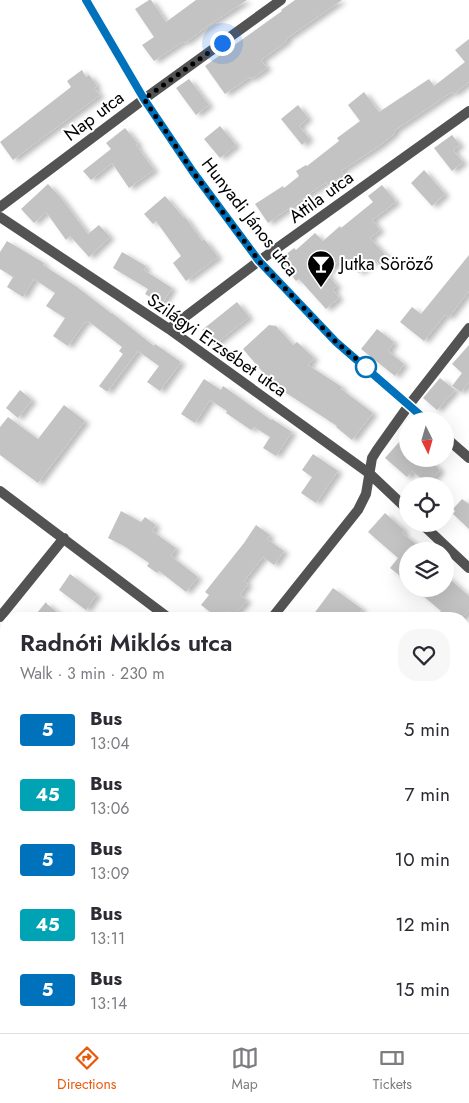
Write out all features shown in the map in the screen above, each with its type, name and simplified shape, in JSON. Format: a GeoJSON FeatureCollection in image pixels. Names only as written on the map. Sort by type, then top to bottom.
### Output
{"type":"FeatureCollection","features":[{"type":"Feature","properties":{"kind":"street","name":"Hunyadi János utca"},"geometry":{"type":"LineString","coordinates":[[86,0],[144,99],[193,172],[259,261],[336,342],[416,412]]}},
{"type":"Feature","properties":{"kind":"street","name":"Nap utca"},"geometry":{"type":"LineString","coordinates":[[0,207],[144,99],[281,0]]}},
{"type":"Feature","properties":{"kind":"street","name":"Attila utca"},"geometry":{"type":"LineString","coordinates":[[169,330],[259,261],[469,111]]}},
{"type":"Feature","properties":{"kind":"street","name":"Szilágyi Erzsébet utca"},"geometry":{"type":"LineString","coordinates":[[0,217],[169,330],[370,474],[399,501]]}},
{"type":"Feature","properties":{"kind":"street"},"geometry":{"type":"LineString","coordinates":[[278,612],[358,510],[366,494],[372,458],[408,405],[469,328]]}},
{"type":"Feature","properties":{"kind":"street"},"geometry":{"type":"LineString","coordinates":[[454,445],[469,458]]}},
{"type":"Feature","properties":{"kind":"street"},"geometry":{"type":"LineString","coordinates":[[0,490],[161,612]]}},
{"type":"Feature","properties":{"kind":"street"},"geometry":{"type":"LineString","coordinates":[[431,532],[469,568]]}},
{"type":"Feature","properties":{"kind":"street"},"geometry":{"type":"LineString","coordinates":[[4,612],[64,538]]}},
{"type":"Feature","properties":{"kind":"building"},"geometry":{"type":"Polygon","coordinates":[[[151,0],[166,22],[196,0],[247,0],[185,43],[184,41],[154,61],[142,45],[154,37],[135,9],[151,0]]]}},
{"type":"Feature","properties":{"kind":"building"},"geometry":{"type":"Polygon","coordinates":[[[295,0],[342,0],[286,39],[287,41],[261,60],[267,68],[225,94],[205,66],[295,0]]]}},
{"type":"Feature","properties":{"kind":"building"},"geometry":{"type":"Polygon","coordinates":[[[469,39],[469,82],[454,94],[452,92],[394,131],[395,133],[379,146],[341,171],[344,174],[328,185],[326,182],[268,223],[255,204],[283,186],[284,188],[299,176],[296,171],[307,166],[339,141],[337,138],[360,121],[348,105],[364,92],[379,112],[429,79],[434,86],[465,62],[455,50],[469,39]]]}},
{"type":"Feature","properties":{"kind":"building"},"geometry":{"type":"Polygon","coordinates":[[[82,70],[86,77],[89,75],[97,86],[94,88],[100,95],[13,160],[0,142],[71,87],[67,81],[82,70]]]}},
{"type":"Feature","properties":{"kind":"building"},"geometry":{"type":"Polygon","coordinates":[[[189,79],[209,105],[196,115],[176,88],[189,79]]]}},
{"type":"Feature","properties":{"kind":"building"},"geometry":{"type":"Polygon","coordinates":[[[298,105],[308,118],[299,126],[309,138],[302,145],[281,119],[298,105]]]}},
{"type":"Feature","properties":{"kind":"building"},"geometry":{"type":"Polygon","coordinates":[[[220,126],[236,145],[220,158],[204,139],[220,126]]]}},
{"type":"Feature","properties":{"kind":"building"},"geometry":{"type":"Polygon","coordinates":[[[125,128],[138,144],[136,145],[154,170],[129,188],[112,163],[91,180],[83,171],[111,149],[106,143],[125,128]]]}},
{"type":"Feature","properties":{"kind":"building"},"geometry":{"type":"Polygon","coordinates":[[[452,135],[460,145],[453,150],[463,162],[452,171],[434,148],[452,135]]]}},
{"type":"Feature","properties":{"kind":"building"},"geometry":{"type":"Polygon","coordinates":[[[424,170],[445,194],[432,206],[411,183],[424,170]]]}},
{"type":"Feature","properties":{"kind":"building"},"geometry":{"type":"Polygon","coordinates":[[[48,184],[88,234],[99,225],[110,237],[89,257],[70,236],[66,240],[46,212],[34,223],[21,209],[48,184]]]}},
{"type":"Feature","properties":{"kind":"building"},"geometry":{"type":"Polygon","coordinates":[[[382,185],[396,202],[372,220],[380,230],[370,238],[388,258],[380,265],[375,259],[359,273],[344,256],[326,273],[337,286],[333,290],[339,298],[326,309],[299,279],[296,281],[279,260],[294,248],[296,250],[315,233],[323,241],[340,226],[341,228],[373,202],[368,196],[382,185]]]}},
{"type":"Feature","properties":{"kind":"building"},"geometry":{"type":"Polygon","coordinates":[[[165,196],[185,217],[202,241],[204,239],[218,257],[186,281],[173,263],[181,256],[156,221],[153,224],[144,214],[165,196]]]}},
{"type":"Feature","properties":{"kind":"building"},"geometry":{"type":"Polygon","coordinates":[[[7,241],[44,263],[43,265],[77,287],[154,346],[155,344],[181,362],[160,391],[147,382],[159,366],[138,351],[108,391],[99,386],[123,354],[119,351],[122,347],[88,321],[85,322],[68,346],[53,336],[65,318],[46,306],[55,293],[34,279],[23,297],[7,287],[13,277],[0,269],[0,252],[7,241]]]}},
{"type":"Feature","properties":{"kind":"building"},"geometry":{"type":"Polygon","coordinates":[[[122,252],[146,266],[144,270],[172,288],[162,304],[145,294],[148,289],[113,268],[122,252]]]}},
{"type":"Feature","properties":{"kind":"building"},"geometry":{"type":"Polygon","coordinates":[[[469,255],[469,291],[449,317],[445,315],[424,341],[400,322],[412,307],[421,314],[469,255]]]}},
{"type":"Feature","properties":{"kind":"building"},"geometry":{"type":"Polygon","coordinates":[[[237,302],[249,317],[214,345],[202,330],[237,302]]]}},
{"type":"Feature","properties":{"kind":"building"},"geometry":{"type":"Polygon","coordinates":[[[269,325],[276,326],[293,345],[297,342],[314,358],[308,365],[342,387],[341,389],[373,413],[352,440],[337,426],[280,389],[243,349],[269,325]]]}},
{"type":"Feature","properties":{"kind":"building"},"geometry":{"type":"Polygon","coordinates":[[[377,329],[394,342],[388,351],[404,364],[395,376],[361,349],[377,329]]]}},
{"type":"Feature","properties":{"kind":"building"},"geometry":{"type":"Polygon","coordinates":[[[469,345],[469,382],[461,392],[452,386],[462,373],[452,364],[469,345]]]}},
{"type":"Feature","properties":{"kind":"building"},"geometry":{"type":"Polygon","coordinates":[[[440,378],[455,390],[437,410],[423,398],[440,378]]]}},
{"type":"Feature","properties":{"kind":"building"},"geometry":{"type":"Polygon","coordinates":[[[204,379],[221,390],[223,386],[271,420],[292,432],[276,456],[263,448],[270,437],[254,427],[251,430],[210,400],[195,423],[181,414],[204,379]]]}},
{"type":"Feature","properties":{"kind":"building"},"geometry":{"type":"Polygon","coordinates":[[[20,390],[32,400],[18,418],[6,408],[20,390]]]}},
{"type":"Feature","properties":{"kind":"building"},"geometry":{"type":"Polygon","coordinates":[[[64,405],[85,421],[38,483],[0,455],[0,427],[8,417],[38,439],[64,405]]]}},
{"type":"Feature","properties":{"kind":"building"},"geometry":{"type":"Polygon","coordinates":[[[399,442],[399,468],[438,468],[440,470],[434,477],[419,477],[412,471],[407,477],[385,458],[399,442]]]}},
{"type":"Feature","properties":{"kind":"building"},"geometry":{"type":"Polygon","coordinates":[[[313,454],[338,471],[316,503],[301,493],[312,477],[302,470],[313,454]]]}},
{"type":"Feature","properties":{"kind":"building"},"geometry":{"type":"Polygon","coordinates":[[[462,499],[469,504],[469,529],[454,515],[454,508],[462,499]]]}},
{"type":"Feature","properties":{"kind":"building"},"geometry":{"type":"Polygon","coordinates":[[[121,511],[141,522],[145,517],[156,525],[152,531],[176,548],[171,556],[198,577],[186,592],[159,571],[157,573],[147,566],[149,563],[108,538],[121,511]]]}},
{"type":"Feature","properties":{"kind":"building"},"geometry":{"type":"Polygon","coordinates":[[[385,513],[399,526],[399,532],[403,532],[414,542],[399,542],[399,575],[390,568],[398,558],[368,532],[385,513]]]}},
{"type":"Feature","properties":{"kind":"building"},"geometry":{"type":"Polygon","coordinates":[[[256,525],[270,535],[267,539],[284,551],[274,565],[263,557],[244,581],[248,584],[240,595],[247,600],[237,612],[210,612],[201,605],[209,595],[205,592],[256,525]]]}},
{"type":"Feature","properties":{"kind":"building"},"geometry":{"type":"Polygon","coordinates":[[[70,574],[97,594],[86,610],[59,590],[70,574]]]}},
{"type":"Feature","properties":{"kind":"building"},"geometry":{"type":"Polygon","coordinates":[[[454,583],[469,596],[469,610],[467,612],[441,611],[424,597],[454,597],[454,583]]]}},
{"type":"Feature","properties":{"kind":"building"},"geometry":{"type":"Polygon","coordinates":[[[333,588],[362,609],[360,612],[315,612],[333,588]]]}},
{"type":"Feature","properties":{"kind":"building"},"geometry":{"type":"Polygon","coordinates":[[[46,602],[57,612],[38,612],[46,602]]]}},
{"type":"Feature","properties":{"kind":"bus line","name":"5"},"geometry":{"type":"LineString","coordinates":[[86,0],[144,99],[193,172],[259,261],[336,342],[417,412]]}},
{"type":"Feature","properties":{"kind":"place","name":"Jutka Söröző"},"geometry":{"type":"Point","coordinates":[321,288]}},
{"type":"Feature","properties":{"kind":"route"},"geometry":{"type":"LineString","coordinates":[[222,43],[144,99],[193,172],[259,261],[336,342],[366,367]]}}]}
